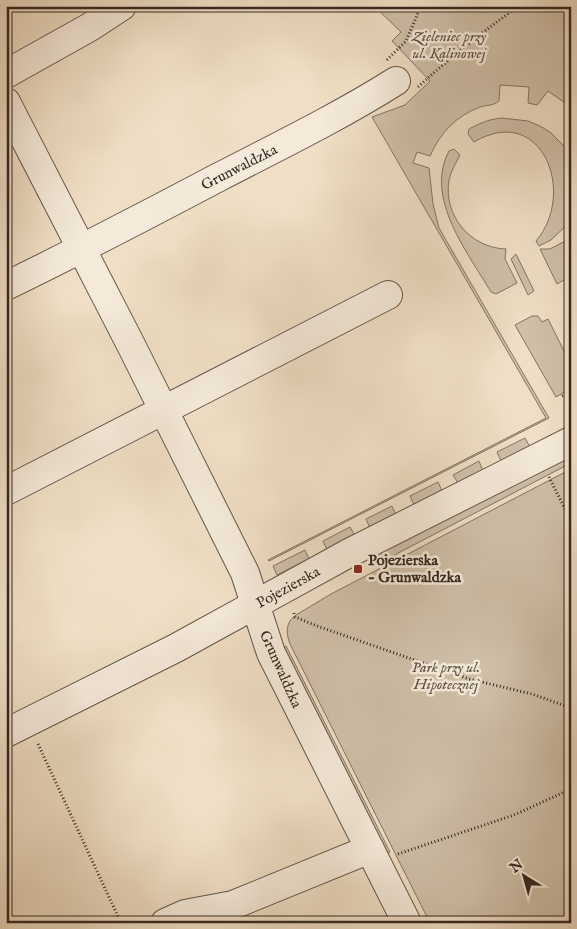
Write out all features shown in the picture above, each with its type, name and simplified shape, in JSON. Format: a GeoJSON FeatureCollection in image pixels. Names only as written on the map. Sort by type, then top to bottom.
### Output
{"type":"FeatureCollection","features":[{"type":"Feature","properties":{"kind":"street"},"geometry":{"type":"LineString","coordinates":[[6,74],[90,27],[122,6]]}},
{"type":"Feature","properties":{"kind":"street","name":"Grunwaldzka"},"geometry":{"type":"LineString","coordinates":[[6,286],[81,250],[342,114],[396,81]]}},
{"type":"Feature","properties":{"kind":"street","name":"Grunwaldzka"},"geometry":{"type":"LineString","coordinates":[[6,102],[245,573],[271,654],[382,852],[407,923]]}},
{"type":"Feature","properties":{"kind":"street"},"geometry":{"type":"LineString","coordinates":[[6,491],[388,295]]}},
{"type":"Feature","properties":{"kind":"street","name":"Pojezierska"},"geometry":{"type":"LineString","coordinates":[[6,733],[176,648],[349,553],[571,441]]}},
{"type":"Feature","properties":{"kind":"street"},"geometry":{"type":"LineString","coordinates":[[165,923],[185,914],[234,905],[382,852]]}},
{"type":"Feature","properties":{"kind":"path"},"geometry":{"type":"LineString","coordinates":[[428,78],[483,32],[519,6]]}},
{"type":"Feature","properties":{"kind":"path"},"geometry":{"type":"LineString","coordinates":[[562,396],[570,391]]}},
{"type":"Feature","properties":{"kind":"path"},"geometry":{"type":"LineString","coordinates":[[549,477],[571,521]]}},
{"type":"Feature","properties":{"kind":"path"},"geometry":{"type":"LineString","coordinates":[[294,614],[295,617],[317,626],[469,680],[532,694],[571,708]]}},
{"type":"Feature","properties":{"kind":"path"},"geometry":{"type":"LineString","coordinates":[[38,744],[121,923]]}},
{"type":"Feature","properties":{"kind":"path"},"geometry":{"type":"LineString","coordinates":[[382,852],[514,815],[571,789]]}},
{"type":"Feature","properties":{"kind":"green space","name":"Zieleniec przy ul. Kalinowej"},"geometry":{"type":"Polygon","coordinates":[[[374,6],[571,6],[571,107],[548,91],[537,105],[528,103],[529,87],[500,85],[499,101],[480,107],[456,120],[444,133],[430,156],[417,152],[413,163],[429,168],[433,204],[439,228],[549,418],[269,561],[546,418],[372,117],[405,105],[430,81],[392,41],[401,32],[374,6]]]}},
{"type":"Feature","properties":{"kind":"green space"},"geometry":{"type":"Polygon","coordinates":[[[502,118],[528,121],[540,126],[550,132],[566,148],[571,156],[571,221],[551,240],[539,246],[536,241],[548,221],[553,200],[552,178],[546,158],[534,143],[518,134],[498,133],[474,142],[468,134],[469,129],[477,125],[489,120],[502,118]]]}},
{"type":"Feature","properties":{"kind":"green space"},"geometry":{"type":"Polygon","coordinates":[[[454,149],[460,155],[449,180],[448,193],[455,217],[471,236],[481,243],[506,249],[505,259],[517,283],[496,294],[491,292],[461,243],[445,206],[442,187],[443,169],[449,151],[454,149]]]}},
{"type":"Feature","properties":{"kind":"green space"},"geometry":{"type":"Polygon","coordinates":[[[571,238],[571,276],[557,284],[540,249],[550,249],[571,238]]]}},
{"type":"Feature","properties":{"kind":"green space"},"geometry":{"type":"Polygon","coordinates":[[[516,254],[534,291],[528,295],[511,259],[516,254]]]}},
{"type":"Feature","properties":{"kind":"green space"},"geometry":{"type":"Polygon","coordinates":[[[532,316],[538,316],[542,322],[548,319],[571,365],[571,388],[556,397],[515,325],[532,316]]]}},
{"type":"Feature","properties":{"kind":"green space"},"geometry":{"type":"Polygon","coordinates":[[[525,438],[530,447],[501,461],[497,452],[525,438]]]}},
{"type":"Feature","properties":{"kind":"green space"},"geometry":{"type":"Polygon","coordinates":[[[571,456],[571,463],[381,562],[377,554],[571,456]]]}},
{"type":"Feature","properties":{"kind":"green space"},"geometry":{"type":"Polygon","coordinates":[[[479,461],[483,471],[458,483],[453,475],[479,461]]]}},
{"type":"Feature","properties":{"kind":"green space","name":"Park przy ul. Hipotecznej"},"geometry":{"type":"Polygon","coordinates":[[[571,469],[571,923],[430,923],[290,644],[287,632],[288,625],[296,615],[331,594],[571,469]]]}},
{"type":"Feature","properties":{"kind":"green space"},"geometry":{"type":"Polygon","coordinates":[[[438,482],[442,491],[414,505],[410,496],[438,482]]]}},
{"type":"Feature","properties":{"kind":"green space"},"geometry":{"type":"Polygon","coordinates":[[[392,506],[396,515],[370,528],[366,519],[392,506]]]}},
{"type":"Feature","properties":{"kind":"green space"},"geometry":{"type":"Polygon","coordinates":[[[350,527],[355,536],[327,550],[323,541],[350,527]]]}},
{"type":"Feature","properties":{"kind":"green space"},"geometry":{"type":"Polygon","coordinates":[[[305,550],[309,559],[277,575],[273,566],[305,550]]]}},
{"type":"Feature","properties":{"kind":"green space"},"geometry":{"type":"Polygon","coordinates":[[[286,646],[390,852],[382,855],[279,650],[286,646]]]}},
{"type":"Feature","properties":{"kind":"place","name":"Pojezierska - Grunwaldzka"},"geometry":{"type":"Point","coordinates":[358,569]}}]}
